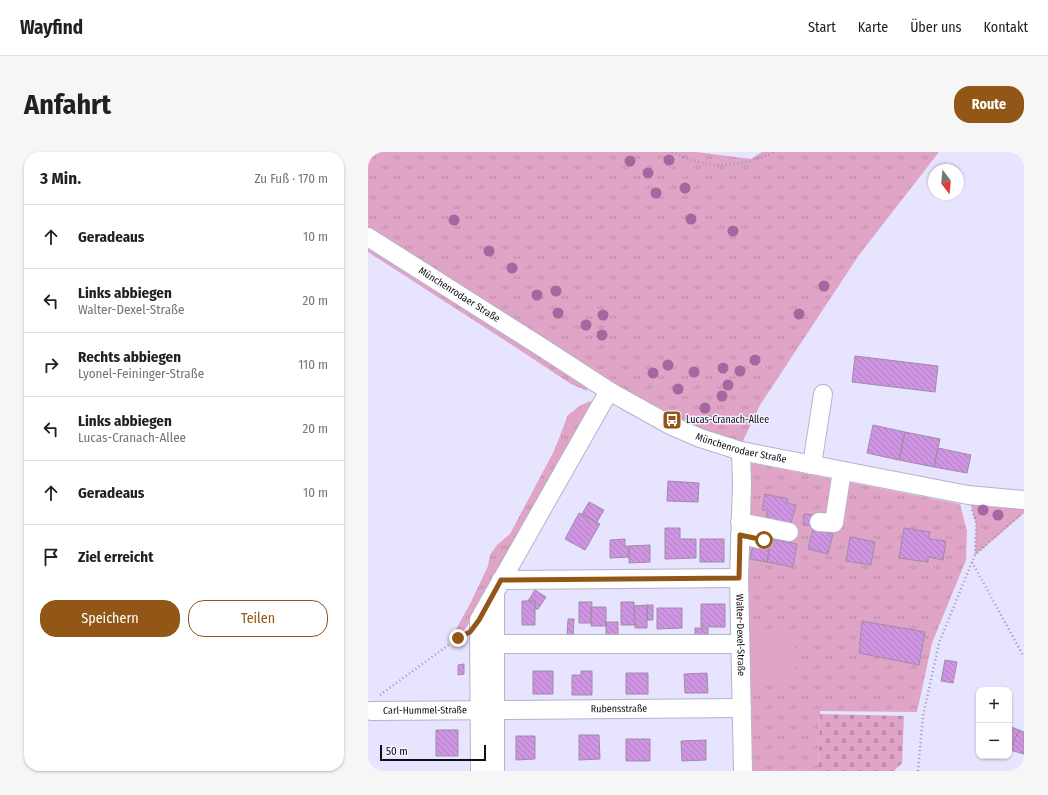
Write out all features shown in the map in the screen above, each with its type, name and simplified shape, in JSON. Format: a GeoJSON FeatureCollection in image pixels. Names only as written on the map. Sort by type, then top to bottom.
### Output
{"type":"FeatureCollection","features":[{"type":"Feature","properties":{"kind":"street","name":"Münchenrodaer Straße"},"geometry":{"type":"LineString","coordinates":[[368,237],[609,391],[670,425],[700,438],[741,451],[968,495],[1024,500]]}},
{"type":"Feature","properties":{"kind":"street"},"geometry":{"type":"LineString","coordinates":[[495,771],[487,711],[479,620],[609,391]]}},
{"type":"Feature","properties":{"kind":"street"},"geometry":{"type":"LineString","coordinates":[[812,465],[823,394]]}},
{"type":"Feature","properties":{"kind":"street","name":"Walter-Dexel-Straße"},"geometry":{"type":"LineString","coordinates":[[741,451],[742,485],[739,578],[742,771]]}},
{"type":"Feature","properties":{"kind":"street"},"geometry":{"type":"LineString","coordinates":[[819,522],[834,523],[842,470]]}},
{"type":"Feature","properties":{"kind":"street"},"geometry":{"type":"LineString","coordinates":[[740,529],[789,532]]}},
{"type":"Feature","properties":{"kind":"street"},"geometry":{"type":"LineString","coordinates":[[740,529],[764,540]]}},
{"type":"Feature","properties":{"kind":"street"},"geometry":{"type":"LineString","coordinates":[[498,586],[739,578]]}},
{"type":"Feature","properties":{"kind":"street"},"geometry":{"type":"LineString","coordinates":[[480,771],[495,644],[498,586]]}},
{"type":"Feature","properties":{"kind":"street"},"geometry":{"type":"LineString","coordinates":[[495,644],[740,644]]}},
{"type":"Feature","properties":{"kind":"street","name":"Carl-Hummel-Straße"},"geometry":{"type":"LineString","coordinates":[[373,705],[487,711]]}},
{"type":"Feature","properties":{"kind":"street","name":"Rubensstraße"},"geometry":{"type":"LineString","coordinates":[[487,711],[742,708]]}},
{"type":"Feature","properties":{"kind":"path"},"geometry":{"type":"LineString","coordinates":[[672,152],[679,156],[708,165],[740,164],[767,156],[774,152]]}},
{"type":"Feature","properties":{"kind":"path"},"geometry":{"type":"LineString","coordinates":[[918,771],[923,716],[939,643],[975,555],[976,524],[968,495]]}},
{"type":"Feature","properties":{"kind":"path"},"geometry":{"type":"LineString","coordinates":[[975,555],[1012,521],[1024,513]]}},
{"type":"Feature","properties":{"kind":"path"},"geometry":{"type":"LineString","coordinates":[[972,562],[1024,658]]}},
{"type":"Feature","properties":{"kind":"path"},"geometry":{"type":"LineString","coordinates":[[373,705],[458,638],[470,632],[479,620]]}},
{"type":"Feature","properties":{"kind":"green space"},"geometry":{"type":"Polygon","coordinates":[[[368,152],[696,152],[751,159],[762,152],[939,152],[930,164],[928,164],[928,166],[859,255],[760,405],[742,443],[702,433],[615,386],[368,231],[368,152]]]}},
{"type":"Feature","properties":{"kind":"green space"},"geometry":{"type":"Polygon","coordinates":[[[368,244],[586,382],[587,391],[571,384],[368,252],[368,244]]]}},
{"type":"Feature","properties":{"kind":"green space"},"geometry":{"type":"Polygon","coordinates":[[[591,401],[593,408],[480,606],[463,632],[454,633],[488,566],[490,555],[497,545],[510,534],[554,451],[568,415],[581,405],[591,401]]]}},
{"type":"Feature","properties":{"kind":"green space"},"geometry":{"type":"Polygon","coordinates":[[[746,462],[960,504],[967,531],[966,560],[932,643],[917,712],[820,711],[818,771],[750,771],[746,462]]]}},
{"type":"Feature","properties":{"kind":"green space"},"geometry":{"type":"Polygon","coordinates":[[[968,495],[1024,500],[1024,513],[975,555],[976,524],[968,495]]]}},
{"type":"Feature","properties":{"kind":"green space"},"geometry":{"type":"Polygon","coordinates":[[[752,632],[794,632],[794,681],[753,682],[752,632]]]}},
{"type":"Feature","properties":{"kind":"green space"},"geometry":{"type":"Polygon","coordinates":[[[820,714],[904,716],[902,763],[894,771],[818,771],[820,714]]]}},
{"type":"Feature","properties":{"kind":"building"},"geometry":{"type":"Polygon","coordinates":[[[855,356],[938,366],[935,392],[852,382],[855,356]]]}},
{"type":"Feature","properties":{"kind":"building"},"geometry":{"type":"Polygon","coordinates":[[[873,425],[905,432],[899,460],[867,453],[873,425]]]}},
{"type":"Feature","properties":{"kind":"building"},"geometry":{"type":"Polygon","coordinates":[[[905,432],[940,439],[934,467],[899,460],[905,432]]]}},
{"type":"Feature","properties":{"kind":"building"},"geometry":{"type":"Polygon","coordinates":[[[938,448],[971,455],[967,473],[934,467],[938,448]]]}},
{"type":"Feature","properties":{"kind":"building"},"geometry":{"type":"Polygon","coordinates":[[[668,481],[699,483],[698,502],[667,501],[668,481]]]}},
{"type":"Feature","properties":{"kind":"building"},"geometry":{"type":"Polygon","coordinates":[[[765,494],[788,499],[787,503],[796,505],[790,527],[766,522],[767,511],[762,510],[765,494]]]}},
{"type":"Feature","properties":{"kind":"building"},"geometry":{"type":"Polygon","coordinates":[[[589,502],[604,510],[597,522],[582,514],[589,502]]]}},
{"type":"Feature","properties":{"kind":"building"},"geometry":{"type":"Polygon","coordinates":[[[579,513],[600,524],[585,550],[565,539],[579,513]]]}},
{"type":"Feature","properties":{"kind":"building"},"geometry":{"type":"Polygon","coordinates":[[[804,514],[814,515],[813,526],[803,525],[804,514]]]}},
{"type":"Feature","properties":{"kind":"building"},"geometry":{"type":"Polygon","coordinates":[[[665,528],[680,528],[680,539],[696,539],[696,558],[665,559],[665,528]]]}},
{"type":"Feature","properties":{"kind":"building"},"geometry":{"type":"Polygon","coordinates":[[[904,528],[930,532],[929,539],[946,541],[943,560],[928,557],[928,562],[899,558],[904,528]]]}},
{"type":"Feature","properties":{"kind":"building"},"geometry":{"type":"Polygon","coordinates":[[[813,529],[833,534],[828,554],[808,549],[813,529]]]}},
{"type":"Feature","properties":{"kind":"building"},"geometry":{"type":"Polygon","coordinates":[[[850,537],[875,542],[871,565],[846,561],[850,537]]]}},
{"type":"Feature","properties":{"kind":"building"},"geometry":{"type":"Polygon","coordinates":[[[625,539],[625,546],[629,546],[629,557],[610,558],[610,540],[625,539]]]}},
{"type":"Feature","properties":{"kind":"building"},"geometry":{"type":"Polygon","coordinates":[[[700,539],[724,539],[724,562],[700,562],[700,539]]]}},
{"type":"Feature","properties":{"kind":"building"},"geometry":{"type":"Polygon","coordinates":[[[771,539],[797,544],[793,567],[767,562],[771,539]]]}},
{"type":"Feature","properties":{"kind":"building"},"geometry":{"type":"Polygon","coordinates":[[[650,545],[650,562],[629,563],[629,546],[650,545]]]}},
{"type":"Feature","properties":{"kind":"building"},"geometry":{"type":"Polygon","coordinates":[[[753,545],[769,549],[767,562],[750,559],[753,545]]]}},
{"type":"Feature","properties":{"kind":"building"},"geometry":{"type":"Polygon","coordinates":[[[535,590],[546,597],[538,609],[535,609],[535,601],[528,601],[535,590]]]}},
{"type":"Feature","properties":{"kind":"building"},"geometry":{"type":"Polygon","coordinates":[[[522,601],[535,601],[535,625],[522,625],[522,601]]]}},
{"type":"Feature","properties":{"kind":"building"},"geometry":{"type":"Polygon","coordinates":[[[579,602],[592,602],[591,623],[579,623],[579,602]]]}},
{"type":"Feature","properties":{"kind":"building"},"geometry":{"type":"Polygon","coordinates":[[[621,602],[634,602],[635,625],[621,625],[621,602]]]}},
{"type":"Feature","properties":{"kind":"building"},"geometry":{"type":"Polygon","coordinates":[[[701,604],[725,604],[725,627],[701,627],[701,604]]]}},
{"type":"Feature","properties":{"kind":"building"},"geometry":{"type":"Polygon","coordinates":[[[647,605],[647,628],[635,628],[634,606],[647,605]]]}},
{"type":"Feature","properties":{"kind":"building"},"geometry":{"type":"Polygon","coordinates":[[[647,605],[653,605],[653,620],[647,620],[647,605]]]}},
{"type":"Feature","properties":{"kind":"building"},"geometry":{"type":"Polygon","coordinates":[[[591,607],[606,607],[606,626],[591,626],[591,607]]]}},
{"type":"Feature","properties":{"kind":"building"},"geometry":{"type":"Polygon","coordinates":[[[657,608],[682,608],[682,628],[657,629],[657,608]]]}},
{"type":"Feature","properties":{"kind":"building"},"geometry":{"type":"Polygon","coordinates":[[[568,619],[574,619],[573,636],[567,636],[568,619]]]}},
{"type":"Feature","properties":{"kind":"building"},"geometry":{"type":"Polygon","coordinates":[[[862,621],[925,632],[919,665],[859,653],[862,621]]]}},
{"type":"Feature","properties":{"kind":"building"},"geometry":{"type":"Polygon","coordinates":[[[606,622],[618,622],[618,636],[606,635],[606,622]]]}},
{"type":"Feature","properties":{"kind":"building"},"geometry":{"type":"Polygon","coordinates":[[[695,628],[708,628],[708,639],[695,639],[695,628]]]}},
{"type":"Feature","properties":{"kind":"building"},"geometry":{"type":"Polygon","coordinates":[[[945,660],[957,662],[953,683],[941,681],[945,660]]]}},
{"type":"Feature","properties":{"kind":"building"},"geometry":{"type":"Polygon","coordinates":[[[464,664],[464,674],[458,675],[458,665],[464,664]]]}},
{"type":"Feature","properties":{"kind":"building"},"geometry":{"type":"Polygon","coordinates":[[[533,671],[553,671],[553,694],[533,694],[533,671]]]}},
{"type":"Feature","properties":{"kind":"building"},"geometry":{"type":"Polygon","coordinates":[[[581,671],[592,671],[592,695],[572,695],[572,675],[581,675],[581,671]]]}},
{"type":"Feature","properties":{"kind":"building"},"geometry":{"type":"Polygon","coordinates":[[[626,673],[648,673],[648,694],[626,694],[626,673]]]}},
{"type":"Feature","properties":{"kind":"building"},"geometry":{"type":"Polygon","coordinates":[[[707,673],[708,693],[685,693],[684,674],[707,673]]]}},
{"type":"Feature","properties":{"kind":"building"},"geometry":{"type":"Polygon","coordinates":[[[1012,727],[1019,730],[1012,746],[1012,727]]]}},
{"type":"Feature","properties":{"kind":"building"},"geometry":{"type":"Polygon","coordinates":[[[436,730],[458,730],[458,756],[436,756],[436,730]]]}},
{"type":"Feature","properties":{"kind":"building"},"geometry":{"type":"Polygon","coordinates":[[[1019,730],[1024,732],[1024,754],[1012,751],[1012,746],[1019,730]]]}},
{"type":"Feature","properties":{"kind":"building"},"geometry":{"type":"Polygon","coordinates":[[[579,735],[599,735],[600,759],[579,760],[579,735]]]}},
{"type":"Feature","properties":{"kind":"building"},"geometry":{"type":"Polygon","coordinates":[[[516,736],[535,736],[535,759],[516,760],[516,736]]]}},
{"type":"Feature","properties":{"kind":"building"},"geometry":{"type":"Polygon","coordinates":[[[626,739],[650,739],[650,761],[626,761],[626,739]]]}},
{"type":"Feature","properties":{"kind":"building"},"geometry":{"type":"Polygon","coordinates":[[[706,740],[706,760],[682,761],[681,741],[706,740]]]}},
{"type":"Feature","properties":{"kind":"place","name":"Lucas-Cranach-Allee"},"geometry":{"type":"Point","coordinates":[672,420]}},
{"type":"Feature","properties":{"kind":"route"},"geometry":{"type":"LineString","coordinates":[[458,638],[470,632],[479,620],[501,580],[739,578],[740,535],[764,540]]}}]}
